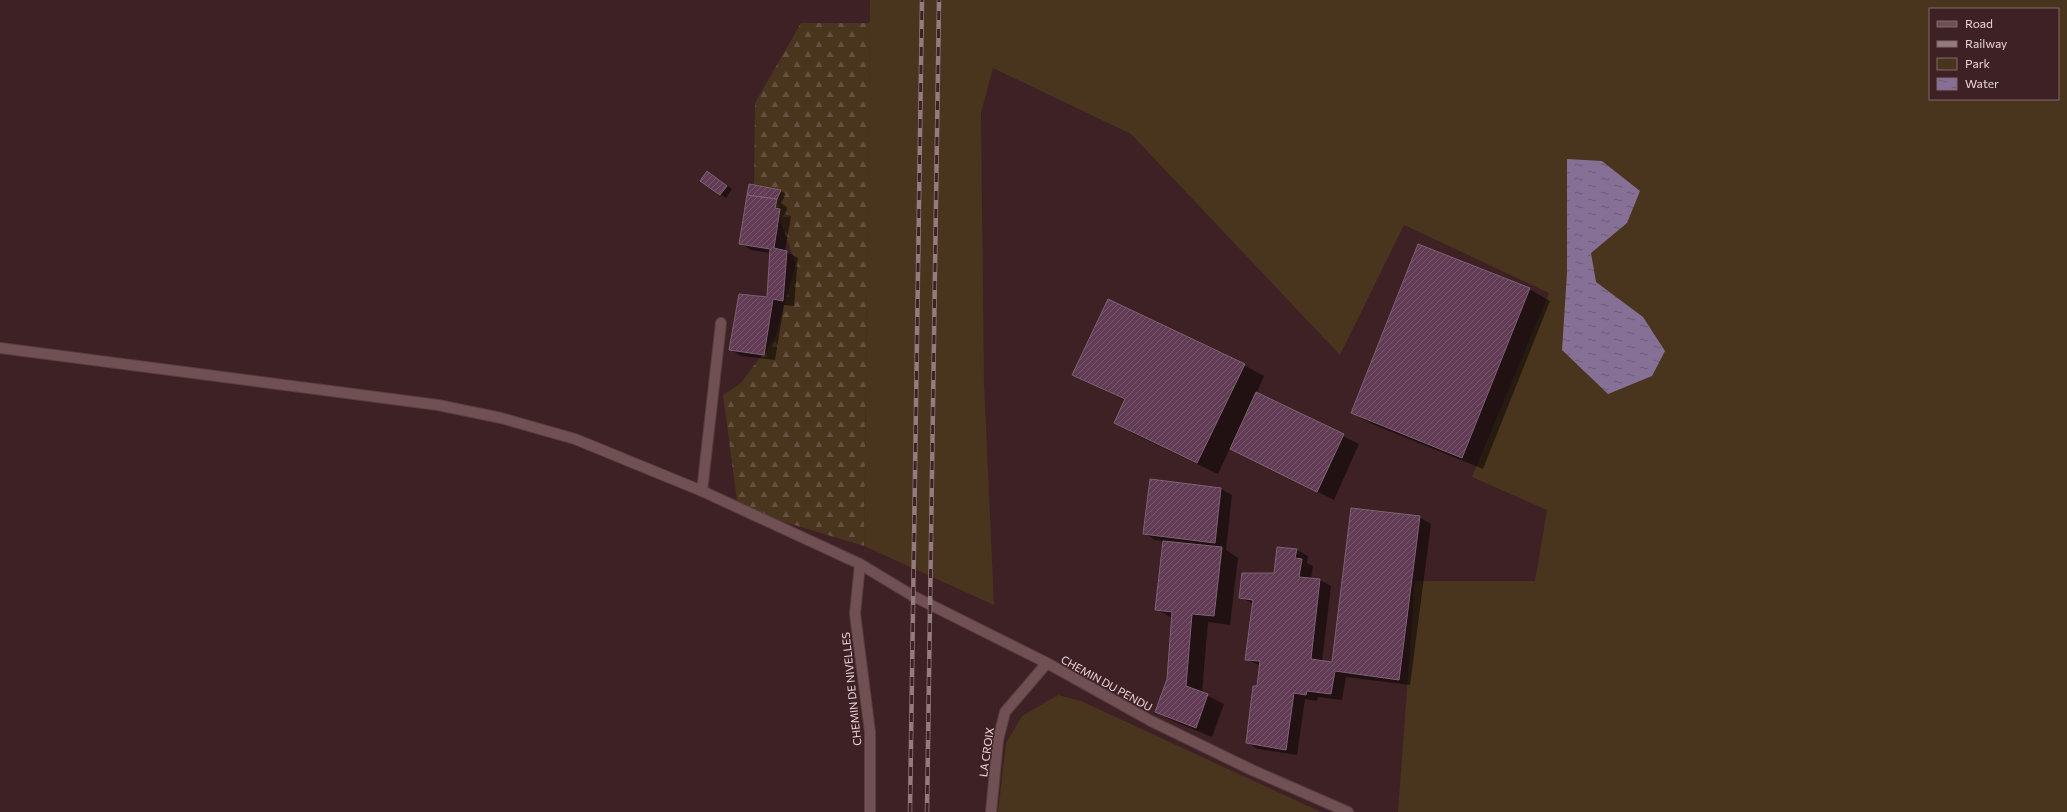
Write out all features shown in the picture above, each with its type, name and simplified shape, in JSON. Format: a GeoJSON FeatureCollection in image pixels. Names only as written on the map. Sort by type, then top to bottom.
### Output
{"type":"FeatureCollection","features":[{"type":"Feature","properties":{"kind":"street"},"geometry":{"type":"LineString","coordinates":[[702,491],[721,323]]}},
{"type":"Feature","properties":{"kind":"street","name":"CHEMIN DU PENDU"},"geometry":{"type":"LineString","coordinates":[[0,348],[438,405],[501,418],[575,439],[702,491],[860,564],[912,596],[1047,663],[1150,721],[1252,770],[1348,812]]}},
{"type":"Feature","properties":{"kind":"street","name":"CHEMIN DE NIVELLES"},"geometry":{"type":"LineString","coordinates":[[860,564],[855,614],[870,732],[870,812]]}},
{"type":"Feature","properties":{"kind":"street","name":"LA CROIX"},"geometry":{"type":"LineString","coordinates":[[991,812],[998,740],[1005,712],[1047,663]]}},
{"type":"Feature","properties":{"kind":"green space"},"geometry":{"type":"Polygon","coordinates":[[[870,0],[2067,0],[2067,812],[1398,812],[1415,581],[1535,581],[1547,510],[1472,477],[1549,293],[1404,225],[1340,355],[1131,134],[993,68],[981,113],[984,383],[994,605],[864,546],[870,0]]]}},
{"type":"Feature","properties":{"kind":"green space"},"geometry":{"type":"Polygon","coordinates":[[[801,23],[870,23],[864,546],[738,508],[723,395],[740,384],[775,338],[796,264],[776,209],[754,193],[755,103],[801,23]]]}},
{"type":"Feature","properties":{"kind":"green space"},"geometry":{"type":"Polygon","coordinates":[[[1058,695],[1081,701],[1321,812],[998,812],[1006,743],[1022,716],[1058,695]]]}},
{"type":"Feature","properties":{"kind":"water"},"geometry":{"type":"Polygon","coordinates":[[[1567,159],[1602,161],[1640,191],[1627,223],[1591,253],[1596,282],[1643,317],[1665,351],[1652,376],[1608,394],[1562,350],[1567,273],[1567,159]]]}},
{"type":"Feature","properties":{"kind":"building"},"geometry":{"type":"Polygon","coordinates":[[[707,171],[727,186],[720,195],[700,181],[707,171]]]}},
{"type":"Feature","properties":{"kind":"building"},"geometry":{"type":"Polygon","coordinates":[[[749,184],[781,190],[777,199],[747,195],[749,184]]]}},
{"type":"Feature","properties":{"kind":"building"},"geometry":{"type":"Polygon","coordinates":[[[747,195],[777,199],[775,208],[780,209],[774,248],[787,251],[783,301],[773,299],[764,355],[729,350],[739,294],[767,297],[770,249],[739,244],[747,195]]]}},
{"type":"Feature","properties":{"kind":"building"},"geometry":{"type":"Polygon","coordinates":[[[1418,244],[1530,288],[1462,458],[1351,413],[1418,244]]]}},
{"type":"Feature","properties":{"kind":"building"},"geometry":{"type":"Polygon","coordinates":[[[1108,299],[1245,364],[1197,463],[1114,423],[1125,399],[1072,375],[1108,299]]]}},
{"type":"Feature","properties":{"kind":"building"},"geometry":{"type":"Polygon","coordinates":[[[1256,392],[1344,434],[1317,492],[1230,449],[1256,392]]]}},
{"type":"Feature","properties":{"kind":"building"},"geometry":{"type":"Polygon","coordinates":[[[1150,479],[1221,488],[1215,543],[1143,534],[1150,479]]]}},
{"type":"Feature","properties":{"kind":"building"},"geometry":{"type":"Polygon","coordinates":[[[1351,508],[1420,516],[1399,680],[1335,671],[1331,694],[1307,691],[1306,695],[1294,693],[1286,750],[1246,743],[1253,686],[1257,686],[1260,661],[1245,660],[1253,600],[1239,598],[1242,573],[1274,573],[1277,547],[1297,549],[1295,558],[1302,559],[1299,577],[1320,579],[1311,659],[1332,662],[1351,508]]]}},
{"type":"Feature","properties":{"kind":"building"},"geometry":{"type":"Polygon","coordinates":[[[1163,541],[1222,547],[1214,616],[1192,614],[1186,686],[1208,694],[1196,728],[1155,712],[1167,679],[1172,612],[1155,610],[1163,541]]]}},
{"type":"Feature","properties":{"kind":"railway"},"geometry":{"type":"LineString","coordinates":[[910,812],[922,0]]}},
{"type":"Feature","properties":{"kind":"railway"},"geometry":{"type":"LineString","coordinates":[[927,812],[939,0]]}}]}
